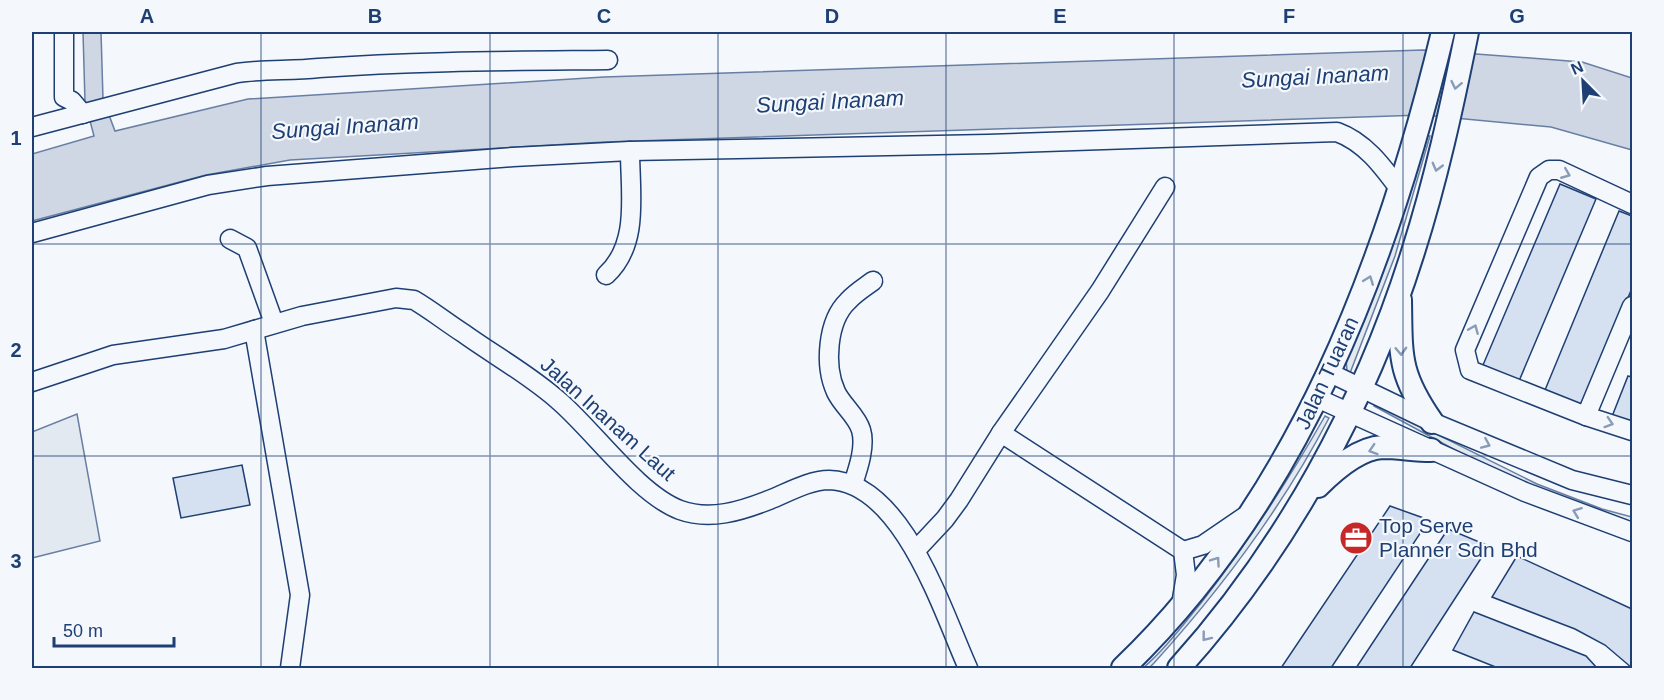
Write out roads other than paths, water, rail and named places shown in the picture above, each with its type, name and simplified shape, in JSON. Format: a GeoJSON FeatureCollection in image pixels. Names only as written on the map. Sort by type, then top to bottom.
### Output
{"type":"FeatureCollection","features":[{"type":"Feature","properties":{"kind":"main road","name":"Jalan Tuaran"},"geometry":{"type":"LineString","coordinates":[[1124,669],[1155,639],[1251,512],[1278,471],[1317,398],[1358,307],[1400,190],[1421,123],[1443,33]]}},
{"type":"Feature","properties":{"kind":"main road","name":"Jalan Tuaran"},"geometry":{"type":"LineString","coordinates":[[1179,669],[1253,578],[1300,504],[1333,447],[1349,413],[1400,292],[1446,133],[1467,34]]}},
{"type":"Feature","properties":{"kind":"main road"},"geometry":{"type":"LineString","coordinates":[[1400,292],[1401,361],[1411,388],[1432,422]]}},
{"type":"Feature","properties":{"kind":"main road"},"geometry":{"type":"LineString","coordinates":[[1300,504],[1336,468],[1357,456],[1381,447],[1431,450]]}},
{"type":"Feature","properties":{"kind":"street"},"geometry":{"type":"LineString","coordinates":[[64,32],[64,97],[72,101],[82,114]]}},
{"type":"Feature","properties":{"kind":"street"},"geometry":{"type":"LineString","coordinates":[[32,127],[237,73],[263,69],[315,69],[404,62],[609,60]]}},
{"type":"Feature","properties":{"kind":"street"},"geometry":{"type":"LineString","coordinates":[[32,233],[208,185],[267,176],[301,176],[513,157],[630,151],[988,144],[1337,132],[1352,138],[1381,165],[1400,190]]}},
{"type":"Feature","properties":{"kind":"street"},"geometry":{"type":"LineString","coordinates":[[606,275],[617,265],[625,250],[630,228],[630,151]]}},
{"type":"Feature","properties":{"kind":"street"},"geometry":{"type":"LineString","coordinates":[[1632,204],[1559,170],[1549,170],[1539,177],[1465,350],[1470,370],[1586,416],[1632,431]]}},
{"type":"Feature","properties":{"kind":"street"},"geometry":{"type":"LineString","coordinates":[[916,550],[945,519],[1100,291],[1165,187]]}},
{"type":"Feature","properties":{"kind":"street"},"geometry":{"type":"LineString","coordinates":[[230,238],[247,248],[274,323]]}},
{"type":"Feature","properties":{"kind":"street"},"geometry":{"type":"LineString","coordinates":[[873,281],[847,301],[833,322],[830,369],[835,390],[861,430],[861,459],[853,484],[882,507],[916,550],[968,667]]}},
{"type":"Feature","properties":{"kind":"street","name":"Jalan Inanam Laut"},"geometry":{"type":"LineString","coordinates":[[32,382],[113,355],[224,339],[274,323],[396,298],[414,300],[535,381],[586,425],[645,488],[680,510],[702,514],[724,514],[828,480],[853,484]]}},
{"type":"Feature","properties":{"kind":"street"},"geometry":{"type":"LineString","coordinates":[[1586,416],[1632,306]]}},
{"type":"Feature","properties":{"kind":"street"},"geometry":{"type":"LineString","coordinates":[[254,330],[300,595],[290,669]]}},
{"type":"Feature","properties":{"kind":"street"},"geometry":{"type":"LineString","coordinates":[[1328,372],[1432,422],[1572,480],[1632,495]]}},
{"type":"Feature","properties":{"kind":"street"},"geometry":{"type":"LineString","coordinates":[[1317,398],[1525,492],[1632,532]]}},
{"type":"Feature","properties":{"kind":"street"},"geometry":{"type":"LineString","coordinates":[[1001,434],[1183,551],[1203,545],[1251,512]]}},
{"type":"Feature","properties":{"kind":"street"},"geometry":{"type":"LineString","coordinates":[[1180,607],[1186,575],[1183,551]]}},
{"type":"Feature","properties":{"kind":"water","name":"Sungai Inanam"},"geometry":{"type":"Polygon","coordinates":[[[83,32],[101,32],[103,99],[115,131],[248,99],[604,77],[1423,50],[1582,62],[1632,78],[1632,150],[1551,127],[1423,115],[605,142],[290,160],[206,175],[32,221],[32,154],[94,136],[85,102],[83,32]]]}},
{"type":"Feature","properties":{"kind":"place","name":"Top Serve Planner Sdn Bhd"},"geometry":{"type":"Point","coordinates":[1356,538]}}]}
